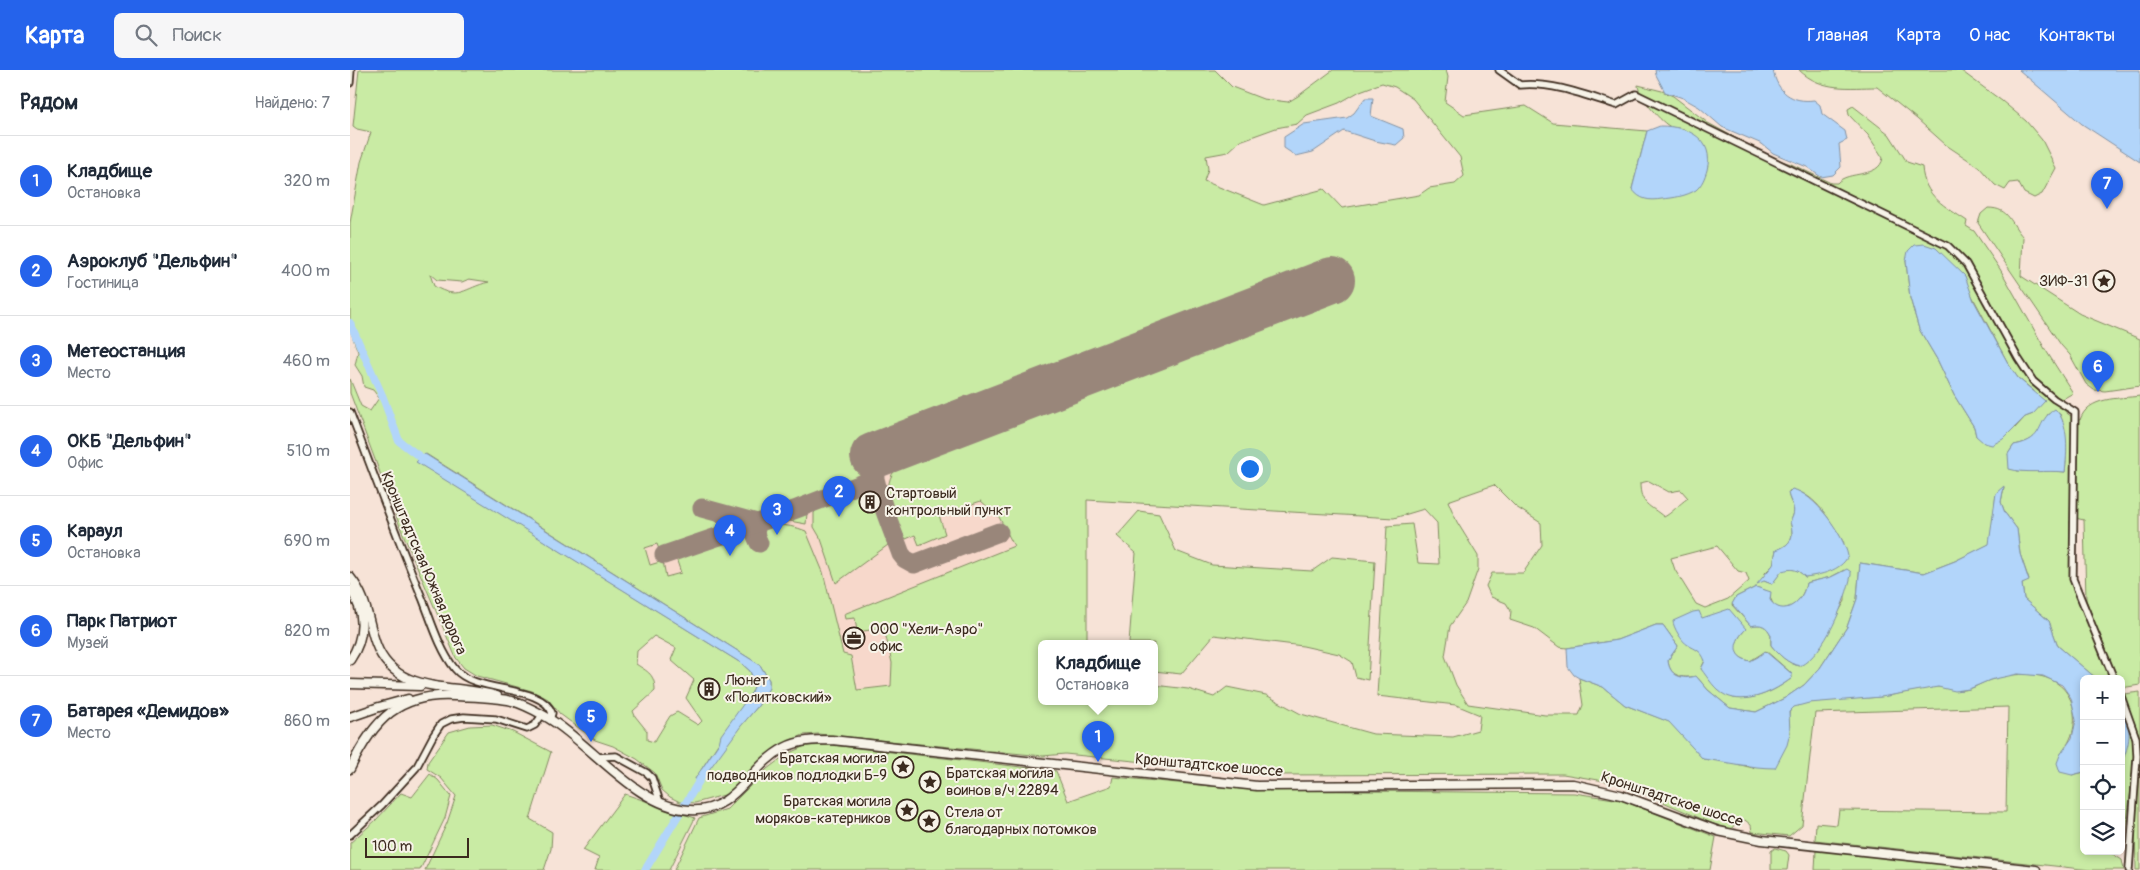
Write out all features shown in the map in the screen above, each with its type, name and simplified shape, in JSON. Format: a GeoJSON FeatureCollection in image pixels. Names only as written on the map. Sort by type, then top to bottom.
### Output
{"type":"FeatureCollection","features":[{"type":"Feature","properties":{"kind":"street"},"geometry":{"type":"LineString","coordinates":[[350,83],[351,70]]}},
{"type":"Feature","properties":{"kind":"street"},"geometry":{"type":"LineString","coordinates":[[1499,70],[1520,85],[1535,84],[1568,90],[1616,105],[1636,94],[1948,246],[1956,253],[1966,264],[2018,358],[2034,381],[2054,399],[2075,412],[2073,578],[2112,675]]}},
{"type":"Feature","properties":{"kind":"street","name":"Кронштадтская Южная дорога"},"geometry":{"type":"LineString","coordinates":[[350,412],[401,548],[450,661],[466,679],[476,683],[514,690],[546,704],[552,713],[550,720]]}},
{"type":"Feature","properties":{"kind":"street"},"geometry":{"type":"LineString","coordinates":[[350,577],[366,603],[377,645],[386,663],[405,678],[434,686]]}},
{"type":"Feature","properties":{"kind":"street"},"geometry":{"type":"LineString","coordinates":[[350,589],[357,600],[362,623],[358,646],[350,660]]}},
{"type":"Feature","properties":{"kind":"street"},"geometry":{"type":"LineString","coordinates":[[350,684],[434,686],[479,691],[512,701]]}},
{"type":"Feature","properties":{"kind":"street"},"geometry":{"type":"LineString","coordinates":[[350,769],[372,730],[382,719],[393,710],[424,696]]}},
{"type":"Feature","properties":{"kind":"street","name":"Кронштадтское шоссе"},"geometry":{"type":"LineString","coordinates":[[350,717],[397,701],[424,696],[460,696],[512,701],[542,715],[567,731],[633,787],[660,802],[686,810],[699,811],[721,805],[772,755],[785,747],[808,740],[832,740],[1257,786],[1573,784],[1621,795],[1734,836],[2036,870]]}},
{"type":"Feature","properties":{"kind":"street"},"geometry":{"type":"LineString","coordinates":[[2125,707],[2136,738],[2137,756],[2130,870]]}},
{"type":"Feature","properties":{"kind":"street"},"geometry":{"type":"LineString","coordinates":[[350,835],[416,768],[433,736],[442,724],[451,719],[464,717],[496,719],[527,729],[535,725],[542,715]]}},
{"type":"Feature","properties":{"kind":"street"},"geometry":{"type":"LineString","coordinates":[[598,758],[616,756],[647,773],[652,778],[660,802]]}},
{"type":"Feature","properties":{"kind":"shaded area"},"geometry":{"type":"Polygon","coordinates":[[[1452,210],[1494,232],[939,515],[981,501],[999,517],[1014,546],[1024,544],[891,686],[857,690],[851,656],[843,654],[838,636],[681,579],[660,583],[656,564],[650,565],[645,548],[657,544],[666,517],[1452,210]]]}},
{"type":"Feature","properties":{"kind":"green space"},"geometry":{"type":"Polygon","coordinates":[[[359,70],[1215,70],[1232,87],[1263,99],[1288,102],[1333,70],[1446,70],[1448,77],[1445,102],[1464,115],[1526,106],[1553,123],[1647,131],[1632,189],[1684,129],[1670,127],[1665,123],[1645,101],[1638,85],[1673,96],[1708,123],[1741,141],[1756,153],[1791,164],[1831,183],[1837,183],[1848,177],[1870,172],[1880,165],[1883,158],[1868,135],[1849,115],[1848,109],[1853,106],[1889,134],[1907,162],[1922,167],[1931,193],[1937,200],[1967,221],[1966,226],[1974,231],[2000,269],[2045,349],[2073,393],[2061,400],[2061,404],[2067,413],[2080,420],[2084,412],[2097,403],[2105,400],[2140,396],[2140,685],[2125,687],[2125,675],[2115,675],[2086,600],[2084,520],[2075,518],[2070,521],[2071,579],[2110,675],[2092,675],[2058,646],[2049,621],[2024,599],[2022,584],[2029,580],[2020,554],[2017,529],[2005,513],[2001,502],[2004,487],[1996,494],[1990,544],[1924,573],[1860,563],[1857,599],[1847,627],[1820,668],[1804,685],[1785,698],[1756,712],[1730,708],[1708,690],[1696,676],[1686,677],[1674,673],[1668,660],[1678,646],[1663,625],[1656,625],[1617,640],[1567,648],[1559,647],[1534,628],[1510,620],[1511,611],[1506,603],[1491,597],[1486,586],[1492,573],[1523,573],[1542,545],[1541,523],[1516,507],[1494,485],[1448,501],[1457,522],[1478,556],[1478,569],[1466,603],[1450,626],[1445,656],[1456,685],[1468,704],[1545,715],[1579,715],[1583,705],[1579,678],[1603,687],[1625,705],[1670,722],[1703,759],[1729,762],[1753,768],[1790,733],[1789,712],[1799,704],[1879,697],[1936,687],[1965,690],[2002,677],[2027,674],[2039,676],[2051,680],[2060,686],[2068,695],[2073,707],[2074,727],[2068,744],[2060,755],[2072,775],[2080,773],[2080,855],[2114,855],[2122,860],[2124,870],[2091,870],[1815,840],[1816,823],[1837,825],[1839,810],[2006,812],[2008,707],[1815,713],[1802,825],[1789,836],[1752,832],[1751,825],[1745,820],[1736,823],[1731,829],[1711,823],[1622,784],[1563,774],[1273,775],[1065,754],[1043,756],[818,734],[803,735],[773,750],[728,794],[695,803],[680,802],[662,790],[655,773],[637,759],[613,746],[595,740],[560,714],[548,699],[532,691],[477,676],[464,668],[456,658],[401,529],[350,393],[350,379],[361,406],[370,411],[379,398],[373,390],[364,387],[362,376],[355,365],[358,352],[350,330],[350,223],[361,162],[371,132],[357,129],[353,126],[359,70]],[[1382,83],[1360,91],[1339,103],[1307,115],[1297,124],[1276,128],[1240,141],[1228,152],[1206,156],[1208,169],[1204,181],[1264,205],[1324,189],[1342,208],[1419,195],[1429,188],[1455,184],[1464,176],[1460,157],[1413,99],[1395,87],[1382,83]],[[1336,260],[853,447],[865,480],[812,501],[660,552],[657,544],[645,548],[650,565],[663,561],[666,577],[681,573],[676,558],[682,550],[728,533],[759,526],[775,525],[791,526],[806,531],[823,572],[843,654],[851,656],[857,690],[891,686],[892,663],[884,628],[857,632],[855,618],[845,619],[844,614],[1014,546],[999,517],[981,501],[939,515],[945,534],[919,545],[915,535],[906,539],[892,513],[888,493],[892,474],[898,467],[1348,293],[1336,260]],[[1906,261],[1910,298],[1919,329],[1938,361],[1954,395],[1974,427],[1976,436],[2015,428],[2025,417],[2033,414],[2034,391],[2018,378],[2009,365],[1969,290],[1965,276],[1906,261]],[[430,274],[434,286],[450,293],[456,293],[489,282],[469,279],[462,282],[437,280],[430,274]],[[2048,414],[2036,435],[2027,441],[2014,445],[2008,454],[2017,471],[2045,470],[2065,472],[2066,443],[2060,414],[2048,414]],[[426,454],[417,462],[741,663],[750,671],[755,684],[752,692],[695,779],[758,706],[769,688],[769,680],[760,665],[426,454]],[[1649,481],[1640,483],[1642,496],[1647,504],[1664,517],[1688,498],[1681,490],[1669,492],[1649,481]],[[1789,491],[1794,508],[1790,522],[1792,536],[1785,546],[1776,550],[1773,565],[1765,573],[1764,581],[1772,584],[1782,570],[1795,570],[1805,577],[1823,573],[1844,543],[1816,503],[1801,492],[1789,491]],[[1087,500],[1087,640],[1038,640],[1038,705],[1158,705],[1158,685],[1188,689],[1214,697],[1227,687],[1266,695],[1301,714],[1373,734],[1453,737],[1478,730],[1480,715],[1456,705],[1377,696],[1387,526],[1412,524],[1418,563],[1439,564],[1437,523],[1424,509],[1394,518],[1087,500]],[[1717,546],[1671,558],[1675,570],[1696,604],[1705,608],[1728,599],[1749,581],[1746,573],[1738,571],[1717,546]],[[1844,570],[1831,577],[1806,583],[1799,599],[1790,607],[1780,608],[1774,606],[1767,591],[1756,587],[1736,597],[1732,605],[1751,626],[1761,625],[1766,627],[1771,635],[1771,645],[1787,661],[1800,666],[1814,654],[1845,601],[1844,570]],[[1746,629],[1692,646],[1703,654],[1705,660],[1701,669],[1733,698],[1749,698],[1764,694],[1792,678],[1790,672],[1766,651],[1750,661],[1738,656],[1735,648],[1736,643],[1746,629]],[[654,636],[637,651],[636,664],[650,674],[654,681],[655,691],[633,711],[647,731],[647,740],[654,742],[670,716],[677,712],[698,725],[702,721],[686,698],[694,680],[671,660],[676,648],[654,636]]]}},
{"type":"Feature","properties":{"kind":"green space"},"geometry":{"type":"Polygon","coordinates":[[[1799,70],[1960,70],[2026,121],[2042,140],[2056,168],[2042,194],[2034,198],[2024,193],[2018,182],[2010,183],[2005,190],[1995,185],[1979,167],[1946,145],[1877,87],[1836,87],[1826,85],[1808,77],[1799,70]]]}},
{"type":"Feature","properties":{"kind":"green space"},"geometry":{"type":"Polygon","coordinates":[[[1988,208],[2005,213],[2023,237],[2021,276],[2080,314],[2140,339],[2140,386],[2105,391],[2094,390],[2086,384],[2070,355],[2061,345],[1978,223],[1981,214],[1988,208]]]}},
{"type":"Feature","properties":{"kind":"green space"},"geometry":{"type":"Polygon","coordinates":[[[860,489],[869,490],[872,495],[864,498],[869,509],[876,506],[888,545],[836,583],[821,539],[814,527],[814,513],[819,505],[860,489]]]}},
{"type":"Feature","properties":{"kind":"green space"},"geometry":{"type":"Polygon","coordinates":[[[809,508],[806,524],[778,519],[809,508]]]}},
{"type":"Feature","properties":{"kind":"green space"},"geometry":{"type":"Polygon","coordinates":[[[1139,511],[1159,514],[1176,551],[1212,565],[1312,571],[1332,557],[1375,561],[1368,680],[1356,677],[1352,662],[1339,654],[1303,646],[1214,635],[1181,674],[1158,671],[1158,640],[1129,640],[1136,553],[1117,536],[1139,511]]]}},
{"type":"Feature","properties":{"kind":"green space"},"geometry":{"type":"Polygon","coordinates":[[[2140,692],[2140,870],[2136,870],[2135,828],[2139,754],[2125,694],[2140,692]]]}},
{"type":"Feature","properties":{"kind":"green space"},"geometry":{"type":"Polygon","coordinates":[[[2126,715],[2134,738],[2135,756],[2125,831],[2125,765],[2126,715]]]}},
{"type":"Feature","properties":{"kind":"green space"},"geometry":{"type":"Polygon","coordinates":[[[492,725],[513,732],[551,752],[530,819],[552,832],[551,849],[544,870],[425,870],[447,823],[456,796],[441,778],[427,769],[428,762],[449,732],[470,726],[492,725]]]}},
{"type":"Feature","properties":{"kind":"green space"},"geometry":{"type":"Polygon","coordinates":[[[831,745],[1056,771],[1068,801],[1111,786],[1113,777],[1253,790],[1574,793],[1621,800],[1716,837],[1710,870],[674,870],[699,818],[727,809],[767,769],[787,754],[805,746],[831,745]]]}},
{"type":"Feature","properties":{"kind":"green space"},"geometry":{"type":"Polygon","coordinates":[[[430,774],[438,780],[451,796],[445,818],[420,870],[350,870],[350,843],[376,820],[401,793],[412,797],[430,774]]]}},
{"type":"Feature","properties":{"kind":"green space"},"geometry":{"type":"Polygon","coordinates":[[[625,794],[695,818],[669,870],[595,870],[599,858],[583,850],[625,794]]]}},
{"type":"Feature","properties":{"kind":"green space"},"geometry":{"type":"Polygon","coordinates":[[[1775,848],[1786,851],[1789,855],[1787,870],[1771,870],[1771,851],[1775,848]]]}},
{"type":"Feature","properties":{"kind":"green space"},"geometry":{"type":"Polygon","coordinates":[[[1816,850],[2000,870],[1815,870],[1816,850]]]}},
{"type":"Feature","properties":{"kind":"water"},"geometry":{"type":"Polygon","coordinates":[[[1655,70],[1773,70],[1782,90],[1792,98],[1814,100],[1820,105],[1822,114],[1845,131],[1847,140],[1839,144],[1841,167],[1833,175],[1821,177],[1807,167],[1773,153],[1762,144],[1722,127],[1699,107],[1683,98],[1665,92],[1655,70]]]}},
{"type":"Feature","properties":{"kind":"water"},"geometry":{"type":"Polygon","coordinates":[[[2019,70],[2140,70],[2140,162],[2082,124],[2019,70]]]}},
{"type":"Feature","properties":{"kind":"water"},"geometry":{"type":"Polygon","coordinates":[[[1365,98],[1373,98],[1371,116],[1403,129],[1404,138],[1396,145],[1375,141],[1344,131],[1313,152],[1296,156],[1284,148],[1284,137],[1304,124],[1347,118],[1354,113],[1365,98]]]}},
{"type":"Feature","properties":{"kind":"water"},"geometry":{"type":"Polygon","coordinates":[[[1660,126],[1680,129],[1697,136],[1707,150],[1707,170],[1700,186],[1696,190],[1675,197],[1649,200],[1642,198],[1632,189],[1647,131],[1660,126]]]}},
{"type":"Feature","properties":{"kind":"water"},"geometry":{"type":"Polygon","coordinates":[[[1924,244],[1936,248],[1965,276],[1974,301],[2009,365],[2018,378],[2045,401],[2033,414],[2025,417],[2003,439],[1992,445],[1984,443],[1976,436],[1974,427],[1954,395],[1938,361],[1919,329],[1910,298],[1906,261],[1908,251],[1914,245],[1924,244]]]}},
{"type":"Feature","properties":{"kind":"water"},"geometry":{"type":"Polygon","coordinates":[[[2055,409],[2060,415],[2065,430],[2067,448],[2065,472],[2009,469],[2008,454],[2014,445],[2031,439],[2044,419],[2055,409]]]}},
{"type":"Feature","properties":{"kind":"water"},"geometry":{"type":"Polygon","coordinates":[[[425,454],[760,665],[769,680],[769,688],[758,706],[700,782],[695,779],[719,743],[721,735],[752,692],[755,684],[750,671],[741,663],[416,462],[425,454]]]}},
{"type":"Feature","properties":{"kind":"water"},"geometry":{"type":"Polygon","coordinates":[[[2004,486],[2001,502],[2005,513],[2017,529],[2020,554],[2029,581],[2022,584],[2024,599],[2049,621],[2058,646],[2092,675],[2080,675],[2080,773],[2072,775],[2060,772],[2057,763],[2060,755],[2072,738],[2076,720],[2071,698],[2062,685],[2043,676],[2018,674],[1990,680],[1969,689],[1955,691],[1938,687],[1881,697],[1809,703],[1794,707],[1789,712],[1790,733],[1787,745],[1775,768],[1766,768],[1703,759],[1669,722],[1625,705],[1603,687],[1574,675],[1568,667],[1567,648],[1617,640],[1656,625],[1663,625],[1678,646],[1668,660],[1671,670],[1677,676],[1696,676],[1708,690],[1730,708],[1756,712],[1785,698],[1804,685],[1820,668],[1847,627],[1857,599],[1860,563],[1924,573],[1955,561],[1989,544],[1996,493],[2004,486]]]}},
{"type":"Feature","properties":{"kind":"water"},"geometry":{"type":"Polygon","coordinates":[[[1792,489],[1801,492],[1809,498],[1827,516],[1841,537],[1848,556],[1835,569],[1823,573],[1805,577],[1795,570],[1782,571],[1772,584],[1764,581],[1757,584],[1773,565],[1776,550],[1785,546],[1792,536],[1790,522],[1794,510],[1788,493],[1792,489]]]}},
{"type":"Feature","properties":{"kind":"water"},"geometry":{"type":"Polygon","coordinates":[[[1847,569],[1851,572],[1851,575],[1833,625],[1818,650],[1800,666],[1787,661],[1771,645],[1771,635],[1768,629],[1761,625],[1751,626],[1732,604],[1736,597],[1756,587],[1771,592],[1770,600],[1775,605],[1787,608],[1801,596],[1806,583],[1831,577],[1847,569]]]}},
{"type":"Feature","properties":{"kind":"water"},"geometry":{"type":"Polygon","coordinates":[[[1729,609],[1746,629],[1737,643],[1736,648],[1739,656],[1750,661],[1765,651],[1792,674],[1792,678],[1769,692],[1751,698],[1733,698],[1721,693],[1715,687],[1701,669],[1705,661],[1702,655],[1683,641],[1673,621],[1693,612],[1699,611],[1702,618],[1729,609]]]}},
{"type":"Feature","properties":{"kind":"water"},"geometry":{"type":"Polygon","coordinates":[[[2125,715],[2129,730],[2125,754],[2125,715]]]}},
{"type":"Feature","properties":{"kind":"waterway"},"geometry":{"type":"LineString","coordinates":[[350,323],[382,395],[399,441],[428,463]]}},
{"type":"Feature","properties":{"kind":"waterway"},"geometry":{"type":"LineString","coordinates":[[645,870],[704,773]]}},
{"type":"Feature","properties":{"kind":"taxiway"},"geometry":{"type":"LineString","coordinates":[[873,456],[872,465],[878,490],[901,554],[905,559],[914,564],[999,532]]}},
{"type":"Feature","properties":{"kind":"taxiway"},"geometry":{"type":"LineString","coordinates":[[664,555],[781,515],[874,479]]}},
{"type":"Feature","properties":{"kind":"taxiway"},"geometry":{"type":"LineString","coordinates":[[702,508],[757,523],[755,534],[759,543]]}},
{"type":"Feature","properties":{"kind":"runway"},"geometry":{"type":"LineString","coordinates":[[873,456],[1332,280]]}},
{"type":"Feature","properties":{"kind":"place","name":"Батарея «Демидов»"},"geometry":{"type":"Point","coordinates":[2107,209]}},
{"type":"Feature","properties":{"kind":"place","name":"ЗИФ-31"},"geometry":{"type":"Point","coordinates":[2104,281]}},
{"type":"Feature","properties":{"kind":"place","name":"Парк Патриот"},"geometry":{"type":"Point","coordinates":[2098,392]}},
{"type":"Feature","properties":{"kind":"place","name":"Стартовый контрольный пункт"},"geometry":{"type":"Point","coordinates":[870,502]}},
{"type":"Feature","properties":{"kind":"place","name":"Аэроклуб \"Дельфин\""},"geometry":{"type":"Point","coordinates":[839,517]}},
{"type":"Feature","properties":{"kind":"place","name":"Метеостанция"},"geometry":{"type":"Point","coordinates":[777,535]}},
{"type":"Feature","properties":{"kind":"place","name":"ОКБ \"Дельфин\""},"geometry":{"type":"Point","coordinates":[730,556]}},
{"type":"Feature","properties":{"kind":"place","name":"ООО \"Хели-Аэро\" офис"},"geometry":{"type":"Point","coordinates":[854,638]}},
{"type":"Feature","properties":{"kind":"place","name":"Люнет «Политковский»"},"geometry":{"type":"Point","coordinates":[709,689]}},
{"type":"Feature","properties":{"kind":"place","name":"Караул"},"geometry":{"type":"Point","coordinates":[591,742]}},
{"type":"Feature","properties":{"kind":"place","name":"Кладбище"},"geometry":{"type":"Point","coordinates":[1098,762]}},
{"type":"Feature","properties":{"kind":"place","name":"Братская могила подводников подлодки Б-9"},"geometry":{"type":"Point","coordinates":[903,767]}},
{"type":"Feature","properties":{"kind":"place","name":"Братская могила воинов в/ч 22894"},"geometry":{"type":"Point","coordinates":[930,782]}},
{"type":"Feature","properties":{"kind":"place","name":"Братская могила моряков-катерников"},"geometry":{"type":"Point","coordinates":[907,810]}},
{"type":"Feature","properties":{"kind":"place","name":"Стела от благодарных потомков"},"geometry":{"type":"Point","coordinates":[929,821]}}]}
